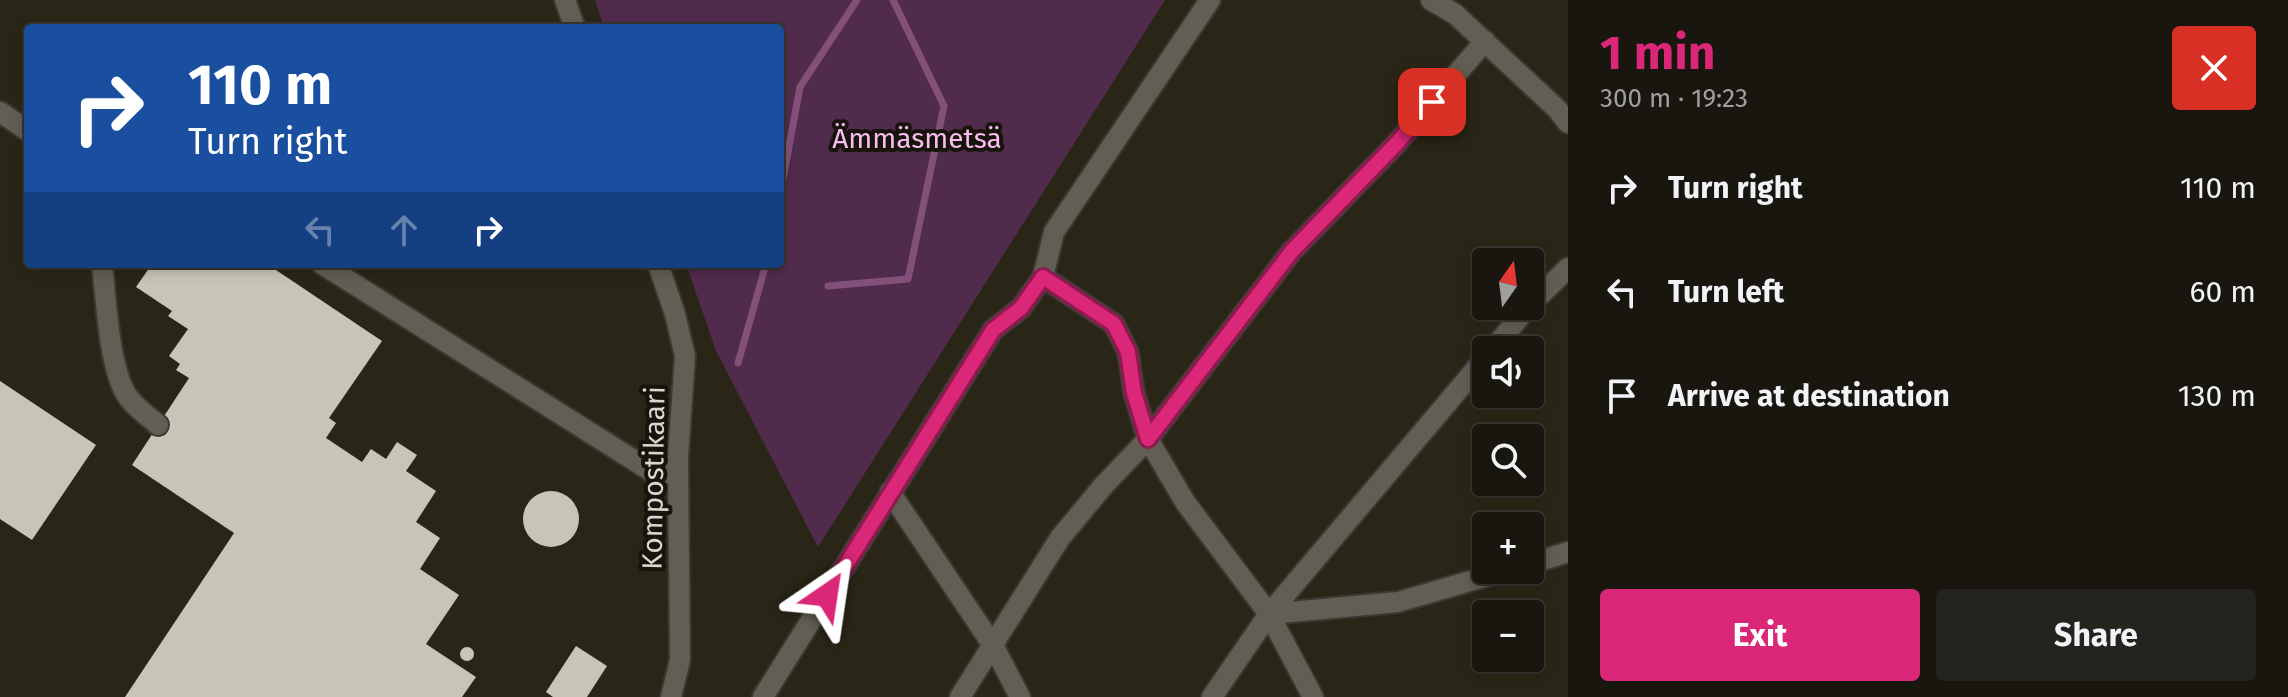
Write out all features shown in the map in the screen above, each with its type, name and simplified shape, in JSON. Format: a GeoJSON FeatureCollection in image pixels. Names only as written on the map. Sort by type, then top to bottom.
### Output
{"type":"FeatureCollection","features":[{"type":"Feature","properties":{"kind":"street"},"geometry":{"type":"LineString","coordinates":[[565,0],[574,24]]}},
{"type":"Feature","properties":{"kind":"street"},"geometry":{"type":"LineString","coordinates":[[763,697],[993,330],[1021,308],[1043,277],[1054,232],[1210,0]]}},
{"type":"Feature","properties":{"kind":"street"},"geometry":{"type":"LineString","coordinates":[[1431,0],[1455,14],[1568,123]]}},
{"type":"Feature","properties":{"kind":"street"},"geometry":{"type":"LineString","coordinates":[[960,697],[1060,538],[1148,439],[1292,251],[1397,143],[1485,41]]}},
{"type":"Feature","properties":{"kind":"street"},"geometry":{"type":"LineString","coordinates":[[0,112],[24,128]]}},
{"type":"Feature","properties":{"kind":"street"},"geometry":{"type":"LineString","coordinates":[[103,268],[116,366],[122,386],[128,398],[158,425]]}},
{"type":"Feature","properties":{"kind":"street"},"geometry":{"type":"LineString","coordinates":[[328,268],[651,471],[678,474]]}},
{"type":"Feature","properties":{"kind":"street","name":"Kompostikaari"},"geometry":{"type":"LineString","coordinates":[[659,268],[685,356],[678,474],[680,660],[671,697]]}},
{"type":"Feature","properties":{"kind":"street"},"geometry":{"type":"LineString","coordinates":[[1544,291],[1568,268]]}},
{"type":"Feature","properties":{"kind":"street"},"geometry":{"type":"LineString","coordinates":[[1043,277],[1114,324],[1128,352],[1134,393],[1148,439],[1185,502],[1269,614],[1313,697]]}},
{"type":"Feature","properties":{"kind":"street"},"geometry":{"type":"LineString","coordinates":[[1504,336],[1517,320]]}},
{"type":"Feature","properties":{"kind":"street"},"geometry":{"type":"LineString","coordinates":[[1212,697],[1269,614],[1472,374]]}},
{"type":"Feature","properties":{"kind":"street"},"geometry":{"type":"LineString","coordinates":[[890,492],[994,647],[1020,697]]}},
{"type":"Feature","properties":{"kind":"street"},"geometry":{"type":"LineString","coordinates":[[1544,560],[1568,552]]}},
{"type":"Feature","properties":{"kind":"street"},"geometry":{"type":"LineString","coordinates":[[1269,614],[1398,602],[1472,580]]}},
{"type":"Feature","properties":{"kind":"shaded area"},"geometry":{"type":"Polygon","coordinates":[[[0,0],[1568,0],[1568,697],[0,697],[0,0]]]}},
{"type":"Feature","properties":{"kind":"green space","name":"Ämmäsmetsä"},"geometry":{"type":"Polygon","coordinates":[[[595,0],[1165,0],[818,547],[716,351],[687,268],[784,268],[784,24],[603,24],[595,0]]]}},
{"type":"Feature","properties":{"kind":"building"},"geometry":{"type":"Polygon","coordinates":[[[149,268],[273,268],[382,341],[329,418],[336,423],[326,438],[362,462],[371,449],[386,459],[397,442],[417,455],[406,471],[436,491],[416,522],[440,538],[420,569],[459,595],[426,644],[476,677],[462,697],[125,697],[234,533],[132,465],[189,378],[176,370],[180,364],[169,356],[188,329],[168,316],[172,311],[136,287],[149,268]]]}},
{"type":"Feature","properties":{"kind":"building"},"geometry":{"type":"Polygon","coordinates":[[[0,381],[96,445],[32,540],[0,519],[0,381]]]}},
{"type":"Feature","properties":{"kind":"building"},"geometry":{"type":"Polygon","coordinates":[[[551,491],[571,499],[579,519],[571,539],[551,547],[531,539],[523,519],[531,499],[551,491]]]}},
{"type":"Feature","properties":{"kind":"building"},"geometry":{"type":"Polygon","coordinates":[[[576,646],[607,666],[587,697],[553,697],[546,692],[576,646]]]}},
{"type":"Feature","properties":{"kind":"building"},"geometry":{"type":"Polygon","coordinates":[[[467,647],[474,654],[467,661],[460,654],[467,647]]]}},
{"type":"Feature","properties":{"kind":"waterway"},"geometry":{"type":"LineString","coordinates":[[784,173],[800,87],[857,0]]}},
{"type":"Feature","properties":{"kind":"waterway"},"geometry":{"type":"LineString","coordinates":[[828,286],[908,279],[944,106],[893,0]]}},
{"type":"Feature","properties":{"kind":"waterway"},"geometry":{"type":"LineString","coordinates":[[738,363],[765,268]]}},
{"type":"Feature","properties":{"kind":"route"},"geometry":{"type":"LineString","coordinates":[[827,595],[993,330],[1021,308],[1043,277],[1114,324],[1128,352],[1134,393],[1148,439],[1292,251],[1397,143],[1432,102]]}}]}
